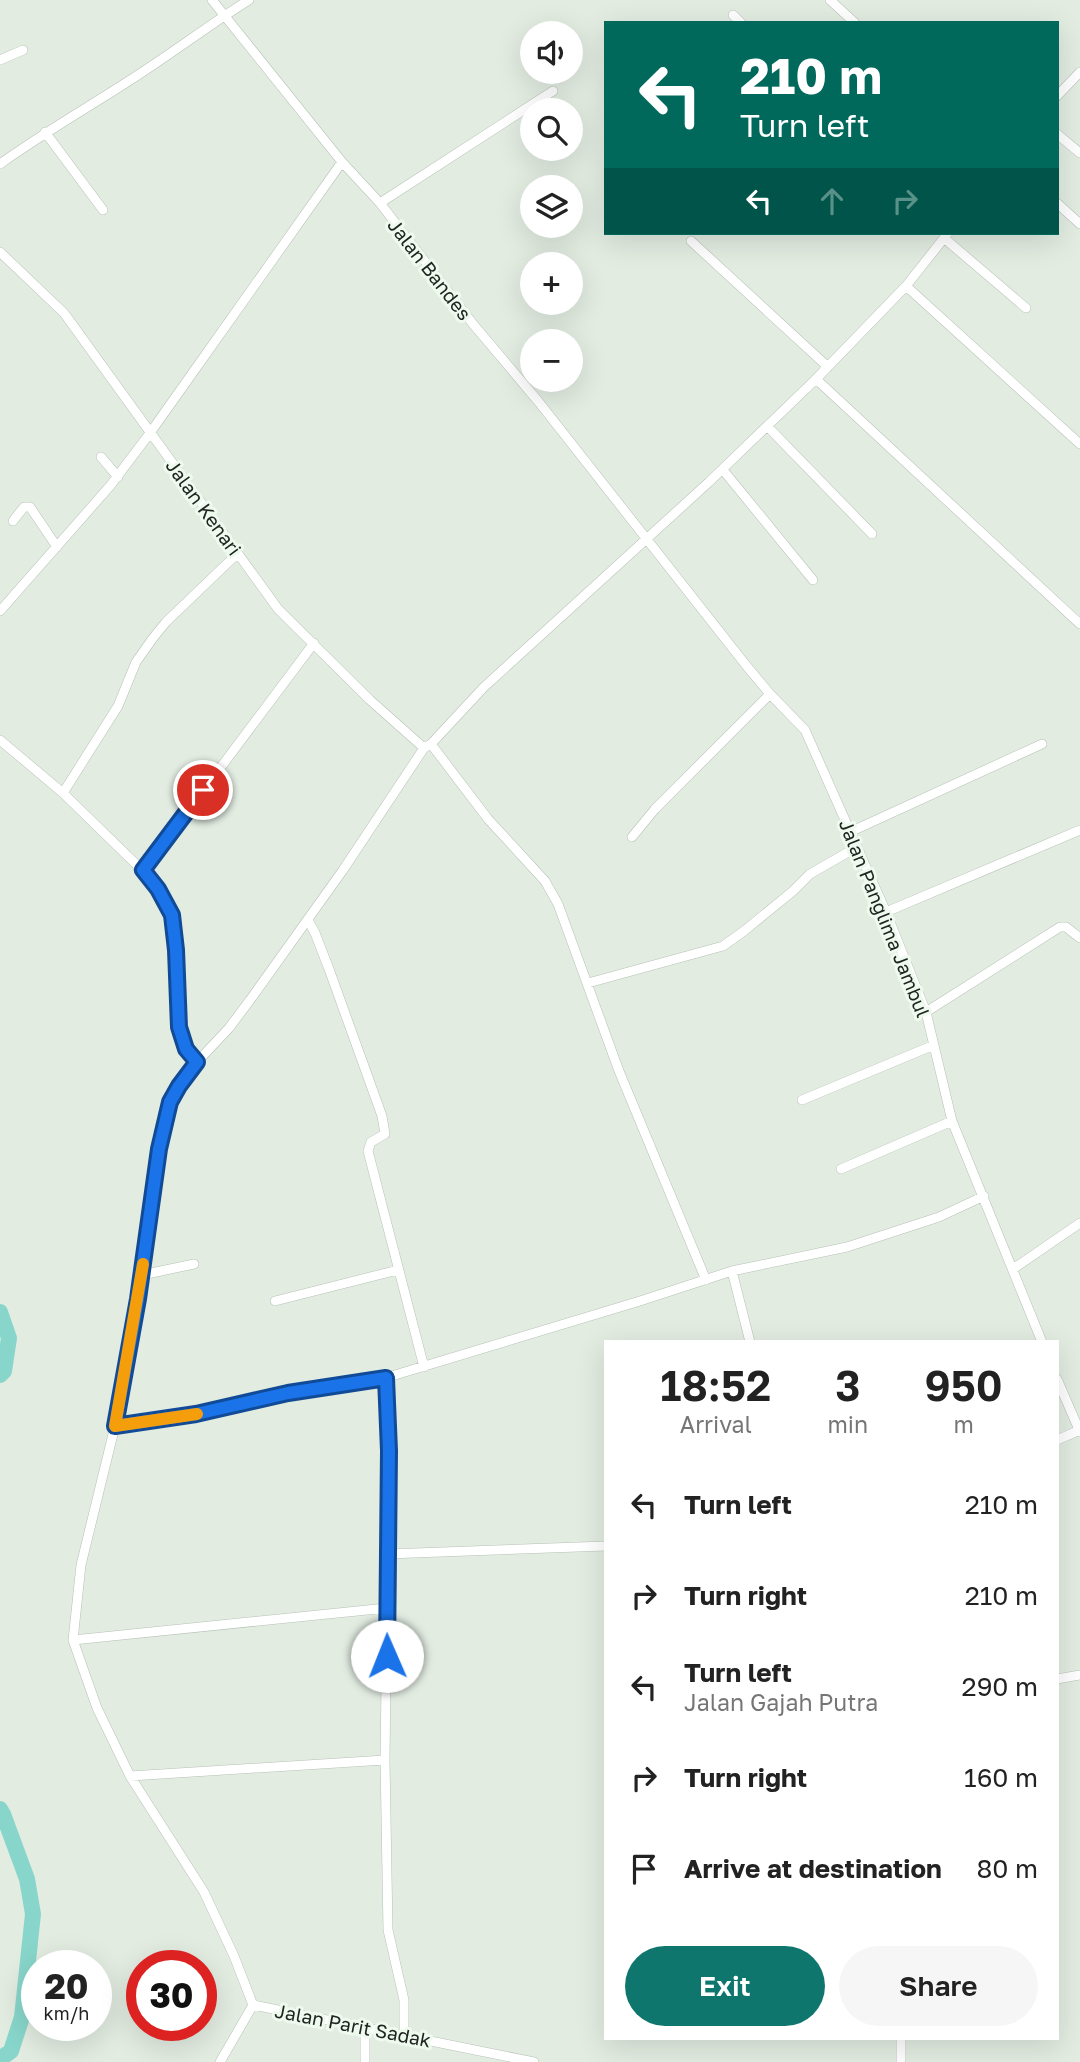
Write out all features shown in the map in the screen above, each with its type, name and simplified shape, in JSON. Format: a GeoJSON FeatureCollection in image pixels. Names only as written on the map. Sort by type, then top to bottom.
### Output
{"type":"FeatureCollection","features":[{"type":"Feature","properties":{"kind":"street","name":"Jalan Bandes"},"geometry":{"type":"LineString","coordinates":[[212,0],[342,162],[380,203],[473,324],[538,401],[646,539]]}},
{"type":"Feature","properties":{"kind":"street"},"geometry":{"type":"LineString","coordinates":[[0,164],[45,132],[142,73],[249,0]]}},
{"type":"Feature","properties":{"kind":"street"},"geometry":{"type":"LineString","coordinates":[[830,0],[853,21]]}},
{"type":"Feature","properties":{"kind":"street"},"geometry":{"type":"LineString","coordinates":[[733,15],[739,21]]}},
{"type":"Feature","properties":{"kind":"street"},"geometry":{"type":"LineString","coordinates":[[0,60],[23,50]]}},
{"type":"Feature","properties":{"kind":"street"},"geometry":{"type":"LineString","coordinates":[[1059,94],[1080,72]]}},
{"type":"Feature","properties":{"kind":"street"},"geometry":{"type":"LineString","coordinates":[[380,203],[553,91]]}},
{"type":"Feature","properties":{"kind":"street"},"geometry":{"type":"LineString","coordinates":[[45,132],[103,210]]}},
{"type":"Feature","properties":{"kind":"street"},"geometry":{"type":"LineString","coordinates":[[1059,136],[1080,153]]}},
{"type":"Feature","properties":{"kind":"street"},"geometry":{"type":"LineString","coordinates":[[0,611],[118,477],[342,162]]}},
{"type":"Feature","properties":{"kind":"street"},"geometry":{"type":"LineString","coordinates":[[1059,205],[1080,224]]}},
{"type":"Feature","properties":{"kind":"street"},"geometry":{"type":"LineString","coordinates":[[220,2062],[254,2005],[204,1892],[130,1776],[97,1708],[74,1640],[81,1564],[115,1426],[142,1275],[159,1149],[170,1102],[197,1062],[229,1028],[308,920],[428,746],[484,687],[723,470],[816,379],[906,286],[946,236],[1026,308]]}},
{"type":"Feature","properties":{"kind":"street"},"geometry":{"type":"LineString","coordinates":[[691,241],[828,367]]}},
{"type":"Feature","properties":{"kind":"street","name":"Jalan Kenari"},"geometry":{"type":"LineString","coordinates":[[0,251],[64,313],[278,609],[370,700],[428,746],[488,819],[545,881],[563,915],[619,1071],[706,1280]]}},
{"type":"Feature","properties":{"kind":"street"},"geometry":{"type":"LineString","coordinates":[[906,286],[1080,444]]}},
{"type":"Feature","properties":{"kind":"street"},"geometry":{"type":"LineString","coordinates":[[816,379],[1080,624]]}},
{"type":"Feature","properties":{"kind":"street"},"geometry":{"type":"LineString","coordinates":[[767,426],[872,534]]}},
{"type":"Feature","properties":{"kind":"street"},"geometry":{"type":"LineString","coordinates":[[101,457],[118,477]]}},
{"type":"Feature","properties":{"kind":"street"},"geometry":{"type":"LineString","coordinates":[[723,470],[813,580]]}},
{"type":"Feature","properties":{"kind":"street"},"geometry":{"type":"LineString","coordinates":[[13,521],[24,507],[30,507],[57,547]]}},
{"type":"Feature","properties":{"kind":"street","name":"Jalan Panglima Jambul"},"geometry":{"type":"LineString","coordinates":[[646,539],[770,694],[805,730],[886,912],[926,1012],[952,1121],[1041,1340]]}},
{"type":"Feature","properties":{"kind":"street"},"geometry":{"type":"LineString","coordinates":[[63,793],[118,706],[136,662],[153,638],[166,622],[237,554]]}},
{"type":"Feature","properties":{"kind":"street"},"geometry":{"type":"LineString","coordinates":[[143,870],[314,643]]}},
{"type":"Feature","properties":{"kind":"street"},"geometry":{"type":"LineString","coordinates":[[632,837],[655,808],[770,694]]}},
{"type":"Feature","properties":{"kind":"street"},"geometry":{"type":"LineString","coordinates":[[0,740],[63,793],[143,870],[158,889],[172,915],[179,1027],[186,1049],[197,1062]]}},
{"type":"Feature","properties":{"kind":"street"},"geometry":{"type":"LineString","coordinates":[[850,832],[1042,744]]}},
{"type":"Feature","properties":{"kind":"street"},"geometry":{"type":"LineString","coordinates":[[886,912],[1080,830]]}},
{"type":"Feature","properties":{"kind":"street"},"geometry":{"type":"LineString","coordinates":[[589,984],[723,946],[810,874],[857,847]]}},
{"type":"Feature","properties":{"kind":"street"},"geometry":{"type":"LineString","coordinates":[[308,920],[329,969],[382,1116],[385,1134],[369,1144],[368,1151],[425,1367]]}},
{"type":"Feature","properties":{"kind":"street"},"geometry":{"type":"LineString","coordinates":[[926,1012],[1060,927],[1066,927],[1080,938]]}},
{"type":"Feature","properties":{"kind":"street"},"geometry":{"type":"LineString","coordinates":[[802,1100],[934,1045]]}},
{"type":"Feature","properties":{"kind":"street"},"geometry":{"type":"LineString","coordinates":[[841,1169],[952,1121]]}},
{"type":"Feature","properties":{"kind":"street"},"geometry":{"type":"LineString","coordinates":[[115,1426],[196,1414],[288,1393],[386,1378],[732,1271],[847,1247],[939,1217],[984,1196]]}},
{"type":"Feature","properties":{"kind":"street"},"geometry":{"type":"LineString","coordinates":[[1013,1269],[1080,1223]]}},
{"type":"Feature","properties":{"kind":"street"},"geometry":{"type":"LineString","coordinates":[[142,1275],[194,1264]]}},
{"type":"Feature","properties":{"kind":"street"},"geometry":{"type":"LineString","coordinates":[[275,1301],[398,1270]]}},
{"type":"Feature","properties":{"kind":"street"},"geometry":{"type":"LineString","coordinates":[[732,1271],[749,1340]]}},
{"type":"Feature","properties":{"kind":"street"},"geometry":{"type":"LineString","coordinates":[[386,1378],[389,1451],[385,1760],[388,1930],[404,2000],[404,2035]]}},
{"type":"Feature","properties":{"kind":"street"},"geometry":{"type":"LineString","coordinates":[[1059,1384],[1080,1431],[1059,1439]]}},
{"type":"Feature","properties":{"kind":"street"},"geometry":{"type":"LineString","coordinates":[[387,1554],[604,1546]]}},
{"type":"Feature","properties":{"kind":"street"},"geometry":{"type":"LineString","coordinates":[[74,1640],[387,1608]]}},
{"type":"Feature","properties":{"kind":"street"},"geometry":{"type":"LineString","coordinates":[[1059,1679],[1080,1675]]}},
{"type":"Feature","properties":{"kind":"street"},"geometry":{"type":"LineString","coordinates":[[130,1776],[385,1760]]}},
{"type":"Feature","properties":{"kind":"street","name":"Jalan Parit Sadak"},"geometry":{"type":"LineString","coordinates":[[254,2005],[364,2034],[404,2035],[534,2062]]}},
{"type":"Feature","properties":{"kind":"street"},"geometry":{"type":"LineString","coordinates":[[364,2034],[365,2062]]}},
{"type":"Feature","properties":{"kind":"street"},"geometry":{"type":"LineString","coordinates":[[901,2040],[901,2062]]}},
{"type":"Feature","properties":{"kind":"waterway"},"geometry":{"type":"LineString","coordinates":[[0,1312],[9,1338],[4,1371],[0,1375]]}},
{"type":"Feature","properties":{"kind":"waterway"},"geometry":{"type":"LineString","coordinates":[[0,1809],[27,1879],[33,1914],[22,2017],[11,2051],[0,2059]]}},
{"type":"Feature","properties":{"kind":"slow traffic"},"geometry":{"type":"LineString","coordinates":[[143,1264],[115,1426],[197,1414]]}},
{"type":"Feature","properties":{"kind":"route"},"geometry":{"type":"LineString","coordinates":[[203,790],[143,870],[158,889],[172,915],[179,1027],[186,1049],[197,1062],[170,1102],[159,1149],[138,1299],[115,1426],[196,1414],[288,1393],[386,1378],[389,1451],[387,1656]]}}]}
